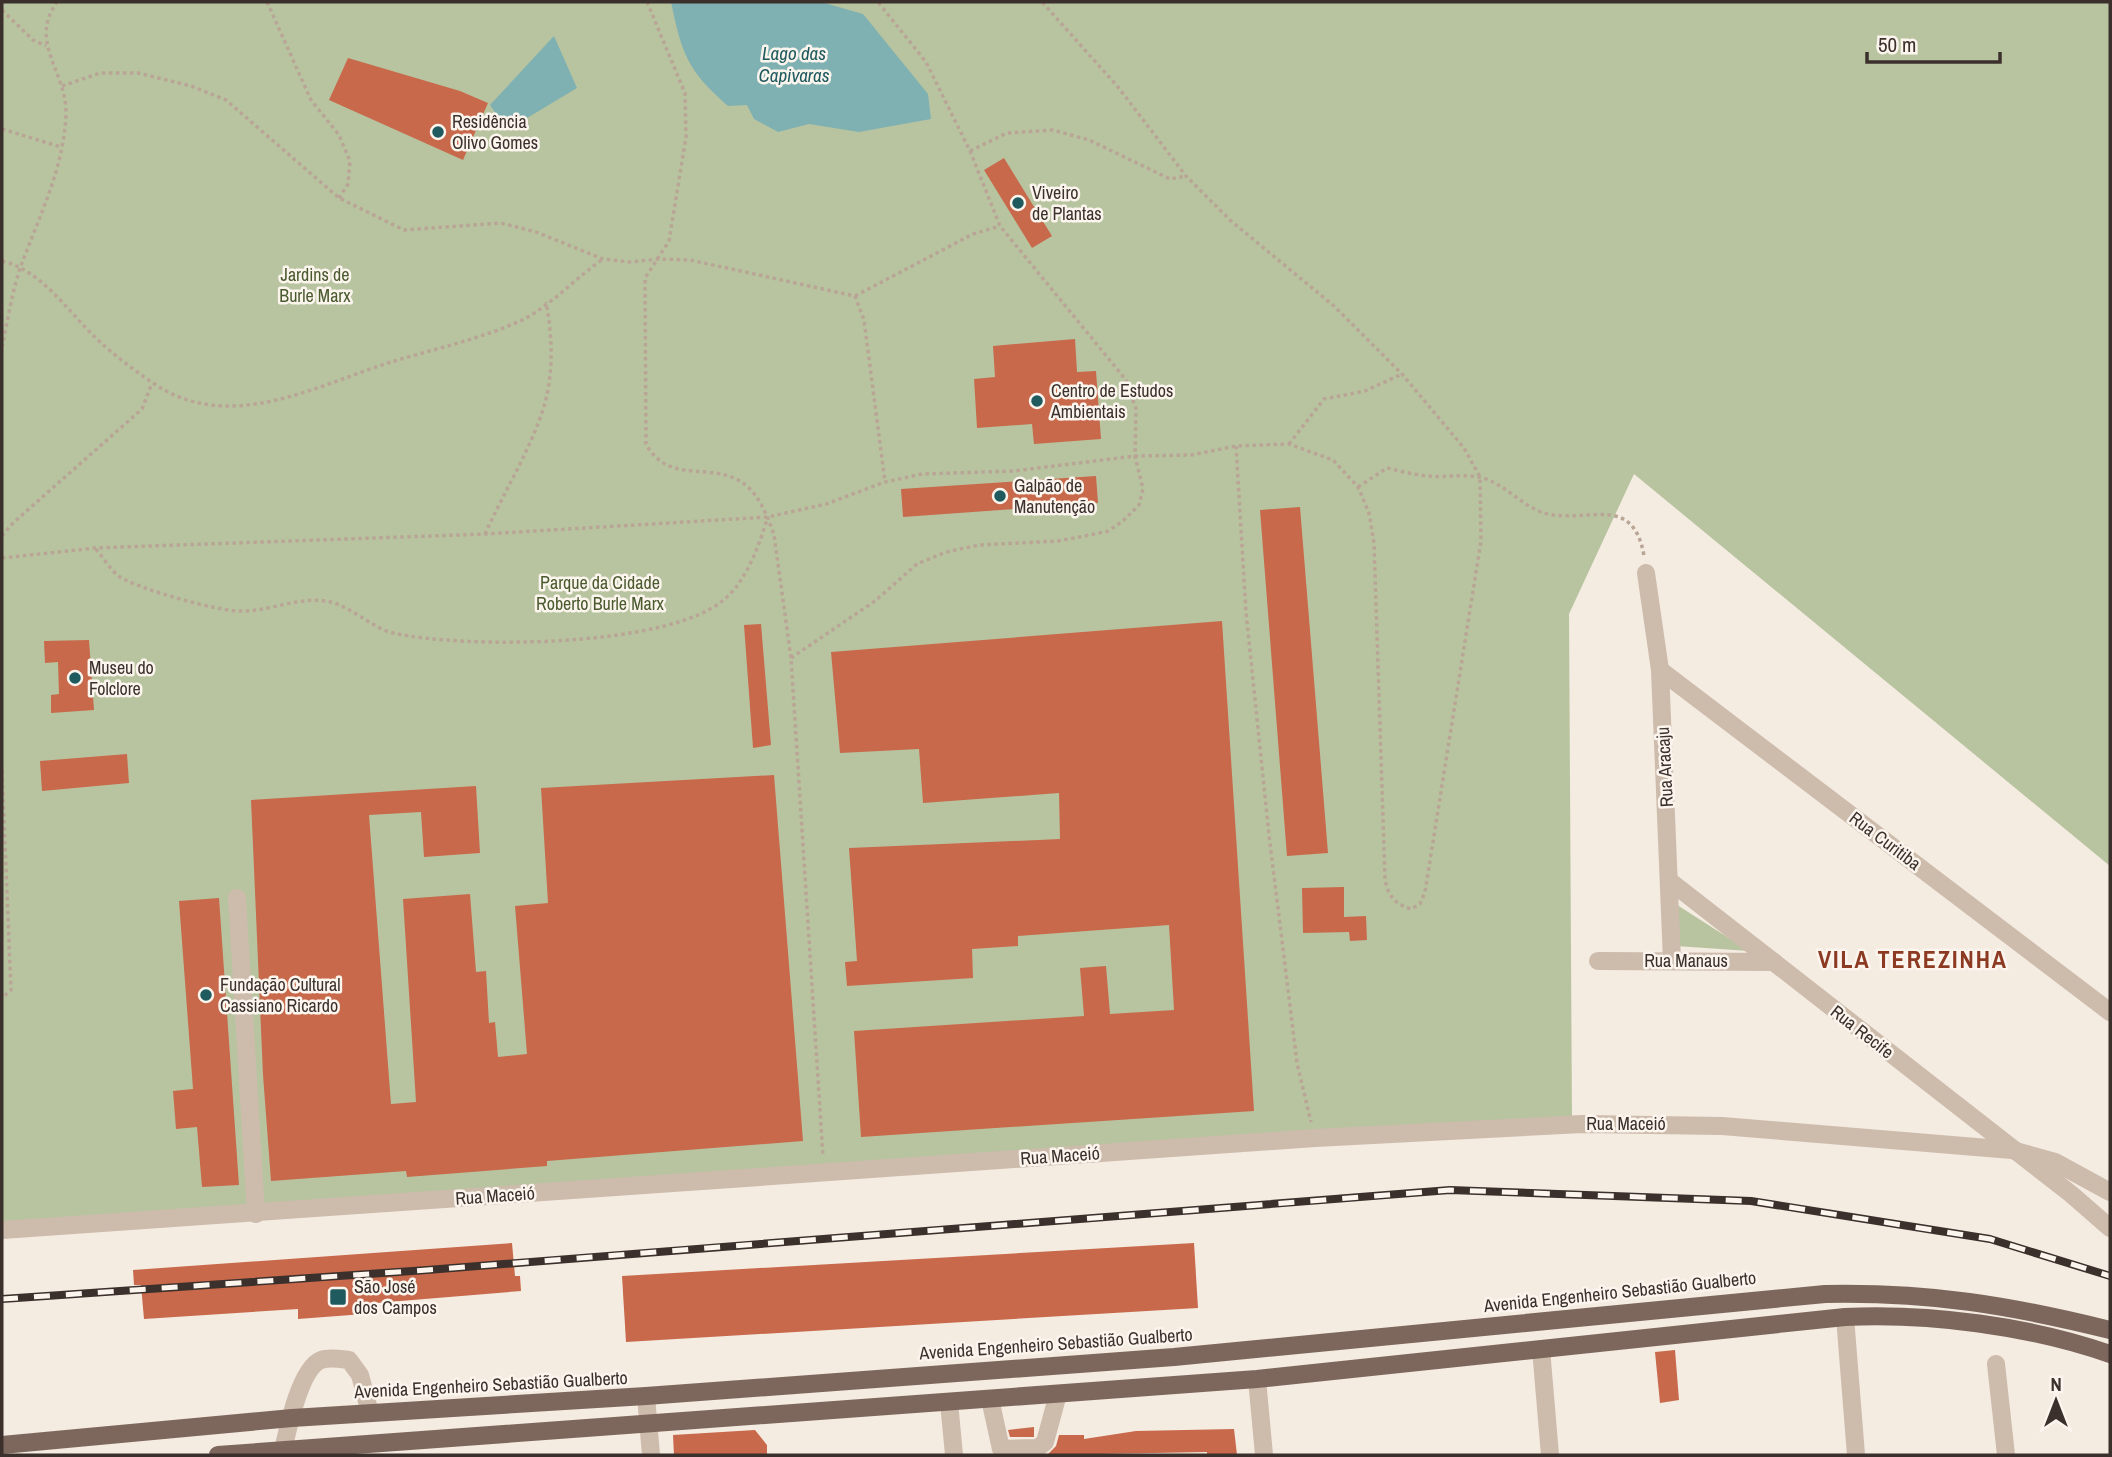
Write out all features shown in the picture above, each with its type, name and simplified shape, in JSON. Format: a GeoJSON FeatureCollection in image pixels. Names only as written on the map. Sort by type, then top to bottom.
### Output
{"type":"FeatureCollection","features":[{"type":"Feature","properties":{"kind":"main road","name":"Avenida Engenheiro Sebastião Gualberto"},"geometry":{"type":"LineString","coordinates":[[2,1445],[292,1418],[646,1396],[1174,1357],[1825,1294],[1941,1297],[2011,1307],[2110,1330]]}},
{"type":"Feature","properties":{"kind":"main road"},"geometry":{"type":"LineString","coordinates":[[218,1455],[352,1451],[1257,1379],[1844,1317],[1906,1316],[1972,1323],[2110,1354]]}},
{"type":"Feature","properties":{"kind":"street","name":"Rua Aracaju"},"geometry":{"type":"LineString","coordinates":[[1646,573],[1660,670],[1671,883],[1672,961]]}},
{"type":"Feature","properties":{"kind":"street","name":"Rua Curitiba"},"geometry":{"type":"LineString","coordinates":[[1660,670],[2110,1012]]}},
{"type":"Feature","properties":{"kind":"street","name":"Rua Recife"},"geometry":{"type":"LineString","coordinates":[[1671,883],[2110,1228]]}},
{"type":"Feature","properties":{"kind":"street"},"geometry":{"type":"LineString","coordinates":[[237,898],[256,1214]]}},
{"type":"Feature","properties":{"kind":"street","name":"Rua Manaus"},"geometry":{"type":"LineString","coordinates":[[1598,961],[1774,962]]}},
{"type":"Feature","properties":{"kind":"street","name":"Rua Maceió"},"geometry":{"type":"LineString","coordinates":[[2,1230],[1315,1138],[1650,1123],[1761,1129],[2011,1150],[2055,1162],[2110,1192]]}},
{"type":"Feature","properties":{"kind":"street"},"geometry":{"type":"LineString","coordinates":[[1844,1317],[1856,1455]]}},
{"type":"Feature","properties":{"kind":"street"},"geometry":{"type":"LineString","coordinates":[[1541,1349],[1550,1455]]}},
{"type":"Feature","properties":{"kind":"street"},"geometry":{"type":"LineString","coordinates":[[283,1453],[309,1369],[321,1360],[349,1360],[355,1366],[370,1413]]}},
{"type":"Feature","properties":{"kind":"street"},"geometry":{"type":"LineString","coordinates":[[1996,1364],[2006,1455]]}},
{"type":"Feature","properties":{"kind":"street"},"geometry":{"type":"LineString","coordinates":[[1257,1379],[1264,1455]]}},
{"type":"Feature","properties":{"kind":"street"},"geometry":{"type":"LineString","coordinates":[[990,1399],[1001,1449],[1038,1448],[1045,1442],[1058,1394]]}},
{"type":"Feature","properties":{"kind":"street"},"geometry":{"type":"LineString","coordinates":[[646,1396],[651,1455]]}},
{"type":"Feature","properties":{"kind":"street"},"geometry":{"type":"LineString","coordinates":[[949,1402],[954,1455]]}},
{"type":"Feature","properties":{"kind":"path"},"geometry":{"type":"LineString","coordinates":[[2,347],[21,265],[51,190],[61,147],[66,102],[46,46],[49,13],[57,2]]}},
{"type":"Feature","properties":{"kind":"path"},"geometry":{"type":"LineString","coordinates":[[267,2],[311,100],[339,135],[350,162],[348,184],[339,198]]}},
{"type":"Feature","properties":{"kind":"path"},"geometry":{"type":"LineString","coordinates":[[647,2],[685,93],[687,137],[669,242],[645,278],[646,444],[655,460],[674,469],[732,477],[748,487],[768,517],[774,535],[791,658],[824,1171]]}},
{"type":"Feature","properties":{"kind":"path"},"geometry":{"type":"LineString","coordinates":[[791,658],[874,601],[917,564],[946,552],[979,545],[1058,541],[1108,531],[1139,505],[1143,489],[1135,456],[1136,409],[1126,380],[999,226],[970,151],[926,62],[879,2]]}},
{"type":"Feature","properties":{"kind":"path"},"geometry":{"type":"LineString","coordinates":[[2,558],[95,548],[485,534],[768,517],[826,504],[885,482],[922,474],[1014,471],[1135,456],[1191,455],[1236,446],[1289,444],[1333,460],[1358,487],[1369,513],[1374,543],[1385,879],[1388,893],[1400,906],[1411,909],[1420,904],[1425,892],[1481,541],[1480,477],[1464,448],[1402,374],[1334,306],[1231,221],[1186,176],[1118,87],[1042,2]]}},
{"type":"Feature","properties":{"kind":"path"},"geometry":{"type":"LineString","coordinates":[[2,10],[33,40],[46,46]]}},
{"type":"Feature","properties":{"kind":"path"},"geometry":{"type":"LineString","coordinates":[[62,86],[100,73],[138,73],[191,86],[226,100],[339,198],[404,230],[501,223],[536,232],[603,259],[630,262],[690,260],[855,296],[973,234],[999,226]]}},
{"type":"Feature","properties":{"kind":"path"},"geometry":{"type":"LineString","coordinates":[[2,129],[61,147]]}},
{"type":"Feature","properties":{"kind":"path"},"geometry":{"type":"LineString","coordinates":[[970,151],[1007,133],[1053,130],[1089,140],[1170,179],[1186,176]]}},
{"type":"Feature","properties":{"kind":"path"},"geometry":{"type":"LineString","coordinates":[[2,261],[21,265],[46,286],[99,341],[152,383],[187,401],[223,407],[261,404],[293,397],[375,367],[523,320],[603,259]]}},
{"type":"Feature","properties":{"kind":"path"},"geometry":{"type":"LineString","coordinates":[[855,296],[864,320],[885,482]]}},
{"type":"Feature","properties":{"kind":"path"},"geometry":{"type":"LineString","coordinates":[[485,534],[541,416],[550,384],[550,326],[546,302]]}},
{"type":"Feature","properties":{"kind":"path"},"geometry":{"type":"LineString","coordinates":[[1289,444],[1324,399],[1365,391],[1402,374]]}},
{"type":"Feature","properties":{"kind":"path"},"geometry":{"type":"LineString","coordinates":[[2,536],[13,523],[142,409],[152,383]]}},
{"type":"Feature","properties":{"kind":"path"},"geometry":{"type":"LineString","coordinates":[[1236,446],[1247,612],[1269,835],[1297,1063],[1315,1138]]}},
{"type":"Feature","properties":{"kind":"path"},"geometry":{"type":"LineString","coordinates":[[1358,487],[1387,468],[1428,476],[1480,477],[1499,484],[1543,512],[1611,513],[1632,525],[1641,540],[1646,573]]}},
{"type":"Feature","properties":{"kind":"path"},"geometry":{"type":"LineString","coordinates":[[95,548],[120,576],[214,609],[243,611],[300,600],[328,601],[390,632],[430,639],[493,643],[561,641],[642,630],[702,613],[726,598],[742,575],[757,550],[768,517]]}},
{"type":"Feature","properties":{"kind":"path"},"geometry":{"type":"LineString","coordinates":[[2,771],[11,990],[2,998]]}},
{"type":"Feature","properties":{"kind":"green space","name":"Parque da Cidade Roberto Burle Marx"},"geometry":{"type":"Polygon","coordinates":[[[2,2],[2110,2],[2110,866],[1634,474],[1569,614],[1572,1122],[2,1225],[2,2]]]}},
{"type":"Feature","properties":{"kind":"green space"},"geometry":{"type":"Polygon","coordinates":[[[1674,903],[1749,951],[1676,946],[1674,903]]]}},
{"type":"Feature","properties":{"kind":"water","name":"Lago das Capivaras"},"geometry":{"type":"Polygon","coordinates":[[[671,2],[821,2],[863,14],[928,94],[931,119],[859,132],[809,124],[778,132],[754,119],[747,105],[728,106],[703,82],[683,48],[671,2]]]}},
{"type":"Feature","properties":{"kind":"water"},"geometry":{"type":"Polygon","coordinates":[[[554,36],[577,88],[507,130],[490,105],[554,36]]]}},
{"type":"Feature","properties":{"kind":"building","name":"Residência Olivo Gomes"},"geometry":{"type":"Polygon","coordinates":[[[348,58],[460,91],[488,103],[463,160],[329,100],[348,58]]]}},
{"type":"Feature","properties":{"kind":"building","name":"Viveiro de Plantas"},"geometry":{"type":"Polygon","coordinates":[[[1004,158],[1052,236],[1032,248],[984,170],[1004,158]]]}},
{"type":"Feature","properties":{"kind":"building","name":"Centro de Estudos Ambientais"},"geometry":{"type":"Polygon","coordinates":[[[1075,339],[1077,372],[1096,371],[1101,439],[1034,444],[1032,424],[977,428],[974,379],[995,377],[993,346],[1075,339]]]}},
{"type":"Feature","properties":{"kind":"building","name":"Galpão de Manutenção"},"geometry":{"type":"Polygon","coordinates":[[[1096,476],[1098,503],[903,517],[901,489],[1096,476]]]}},
{"type":"Feature","properties":{"kind":"building"},"geometry":{"type":"Polygon","coordinates":[[[1300,507],[1328,853],[1287,856],[1260,510],[1300,507]]]}},
{"type":"Feature","properties":{"kind":"building"},"geometry":{"type":"Polygon","coordinates":[[[1222,621],[1254,1111],[861,1137],[854,1031],[1084,1016],[1080,968],[1106,966],[1110,1014],[1174,1010],[1169,925],[1018,936],[1018,946],[972,949],[973,978],[847,986],[845,962],[857,961],[849,848],[1060,839],[1059,793],[923,803],[919,749],[840,753],[831,652],[1222,621]]]}},
{"type":"Feature","properties":{"kind":"building"},"geometry":{"type":"Polygon","coordinates":[[[761,624],[771,745],[753,748],[744,625],[761,624]]]}},
{"type":"Feature","properties":{"kind":"building","name":"Museu do Folclore"},"geometry":{"type":"Polygon","coordinates":[[[89,640],[94,710],[51,713],[51,695],[59,694],[58,662],[45,663],[44,641],[89,640]]]}},
{"type":"Feature","properties":{"kind":"building"},"geometry":{"type":"Polygon","coordinates":[[[127,754],[129,783],[42,791],[40,761],[127,754]]]}},
{"type":"Feature","properties":{"kind":"building"},"geometry":{"type":"Polygon","coordinates":[[[774,775],[803,1141],[547,1161],[547,1166],[407,1177],[406,1171],[271,1181],[263,1075],[251,800],[476,786],[480,853],[424,857],[421,812],[369,815],[391,1104],[416,1102],[403,899],[470,894],[476,972],[486,971],[489,1023],[495,1022],[498,1057],[527,1054],[515,906],[548,903],[541,788],[774,775]]]}},
{"type":"Feature","properties":{"kind":"building"},"geometry":{"type":"Polygon","coordinates":[[[1344,887],[1344,917],[1366,916],[1367,940],[1350,941],[1349,932],[1303,933],[1302,888],[1344,887]]]}},
{"type":"Feature","properties":{"kind":"building","name":"Fundação Cultural Cassiano Ricardo"},"geometry":{"type":"Polygon","coordinates":[[[219,898],[239,1185],[202,1187],[197,1127],[176,1129],[173,1091],[193,1089],[179,901],[219,898]]]}},
{"type":"Feature","properties":{"kind":"building"},"geometry":{"type":"Polygon","coordinates":[[[512,1243],[515,1276],[520,1276],[521,1291],[376,1303],[377,1313],[298,1319],[298,1309],[144,1319],[141,1285],[134,1285],[133,1270],[512,1243]]]}},
{"type":"Feature","properties":{"kind":"building"},"geometry":{"type":"Polygon","coordinates":[[[1194,1243],[1198,1308],[626,1342],[622,1276],[1194,1243]]]}},
{"type":"Feature","properties":{"kind":"building"},"geometry":{"type":"Polygon","coordinates":[[[1675,1350],[1679,1400],[1660,1403],[1655,1352],[1675,1350]]]}},
{"type":"Feature","properties":{"kind":"building"},"geometry":{"type":"Polygon","coordinates":[[[1034,1427],[1034,1437],[1010,1437],[1008,1430],[1034,1427]]]}},
{"type":"Feature","properties":{"kind":"building"},"geometry":{"type":"Polygon","coordinates":[[[1234,1429],[1237,1455],[1207,1455],[1207,1452],[1047,1455],[1056,1446],[1059,1435],[1084,1435],[1084,1439],[1136,1431],[1234,1429]]]}},
{"type":"Feature","properties":{"kind":"building"},"geometry":{"type":"Polygon","coordinates":[[[755,1430],[767,1445],[767,1455],[674,1455],[673,1435],[755,1430]]]}},
{"type":"Feature","properties":{"kind":"railway"},"geometry":{"type":"LineString","coordinates":[[2,1299],[427,1270],[1450,1190],[1751,1201],[1990,1239],[2110,1276]]}},
{"type":"Feature","properties":{"kind":"place","name":"Residência Olivo Gomes"},"geometry":{"type":"Point","coordinates":[438,132]}},
{"type":"Feature","properties":{"kind":"place","name":"Viveiro de Plantas"},"geometry":{"type":"Point","coordinates":[1018,203]}},
{"type":"Feature","properties":{"kind":"place","name":"Centro de Estudos Ambientais"},"geometry":{"type":"Point","coordinates":[1037,401]}},
{"type":"Feature","properties":{"kind":"place","name":"Galpão de Manutenção"},"geometry":{"type":"Point","coordinates":[1000,496]}},
{"type":"Feature","properties":{"kind":"place","name":"Museu do Folclore"},"geometry":{"type":"Point","coordinates":[75,678]}},
{"type":"Feature","properties":{"kind":"place","name":"Fundação Cultural Cassiano Ricardo"},"geometry":{"type":"Point","coordinates":[206,995]}},
{"type":"Feature","properties":{"kind":"place","name":"São José dos Campos"},"geometry":{"type":"Point","coordinates":[338,1297]}},
{"type":"Feature","properties":{"kind":"district","name":"VILA TEREZINHA"},"geometry":{"type":"Point","coordinates":[1913,960]}},
{"type":"Feature","properties":{"kind":"park label","name":"Jardins de Burle Marx"},"geometry":{"type":"Point","coordinates":[315,285]}}]}
